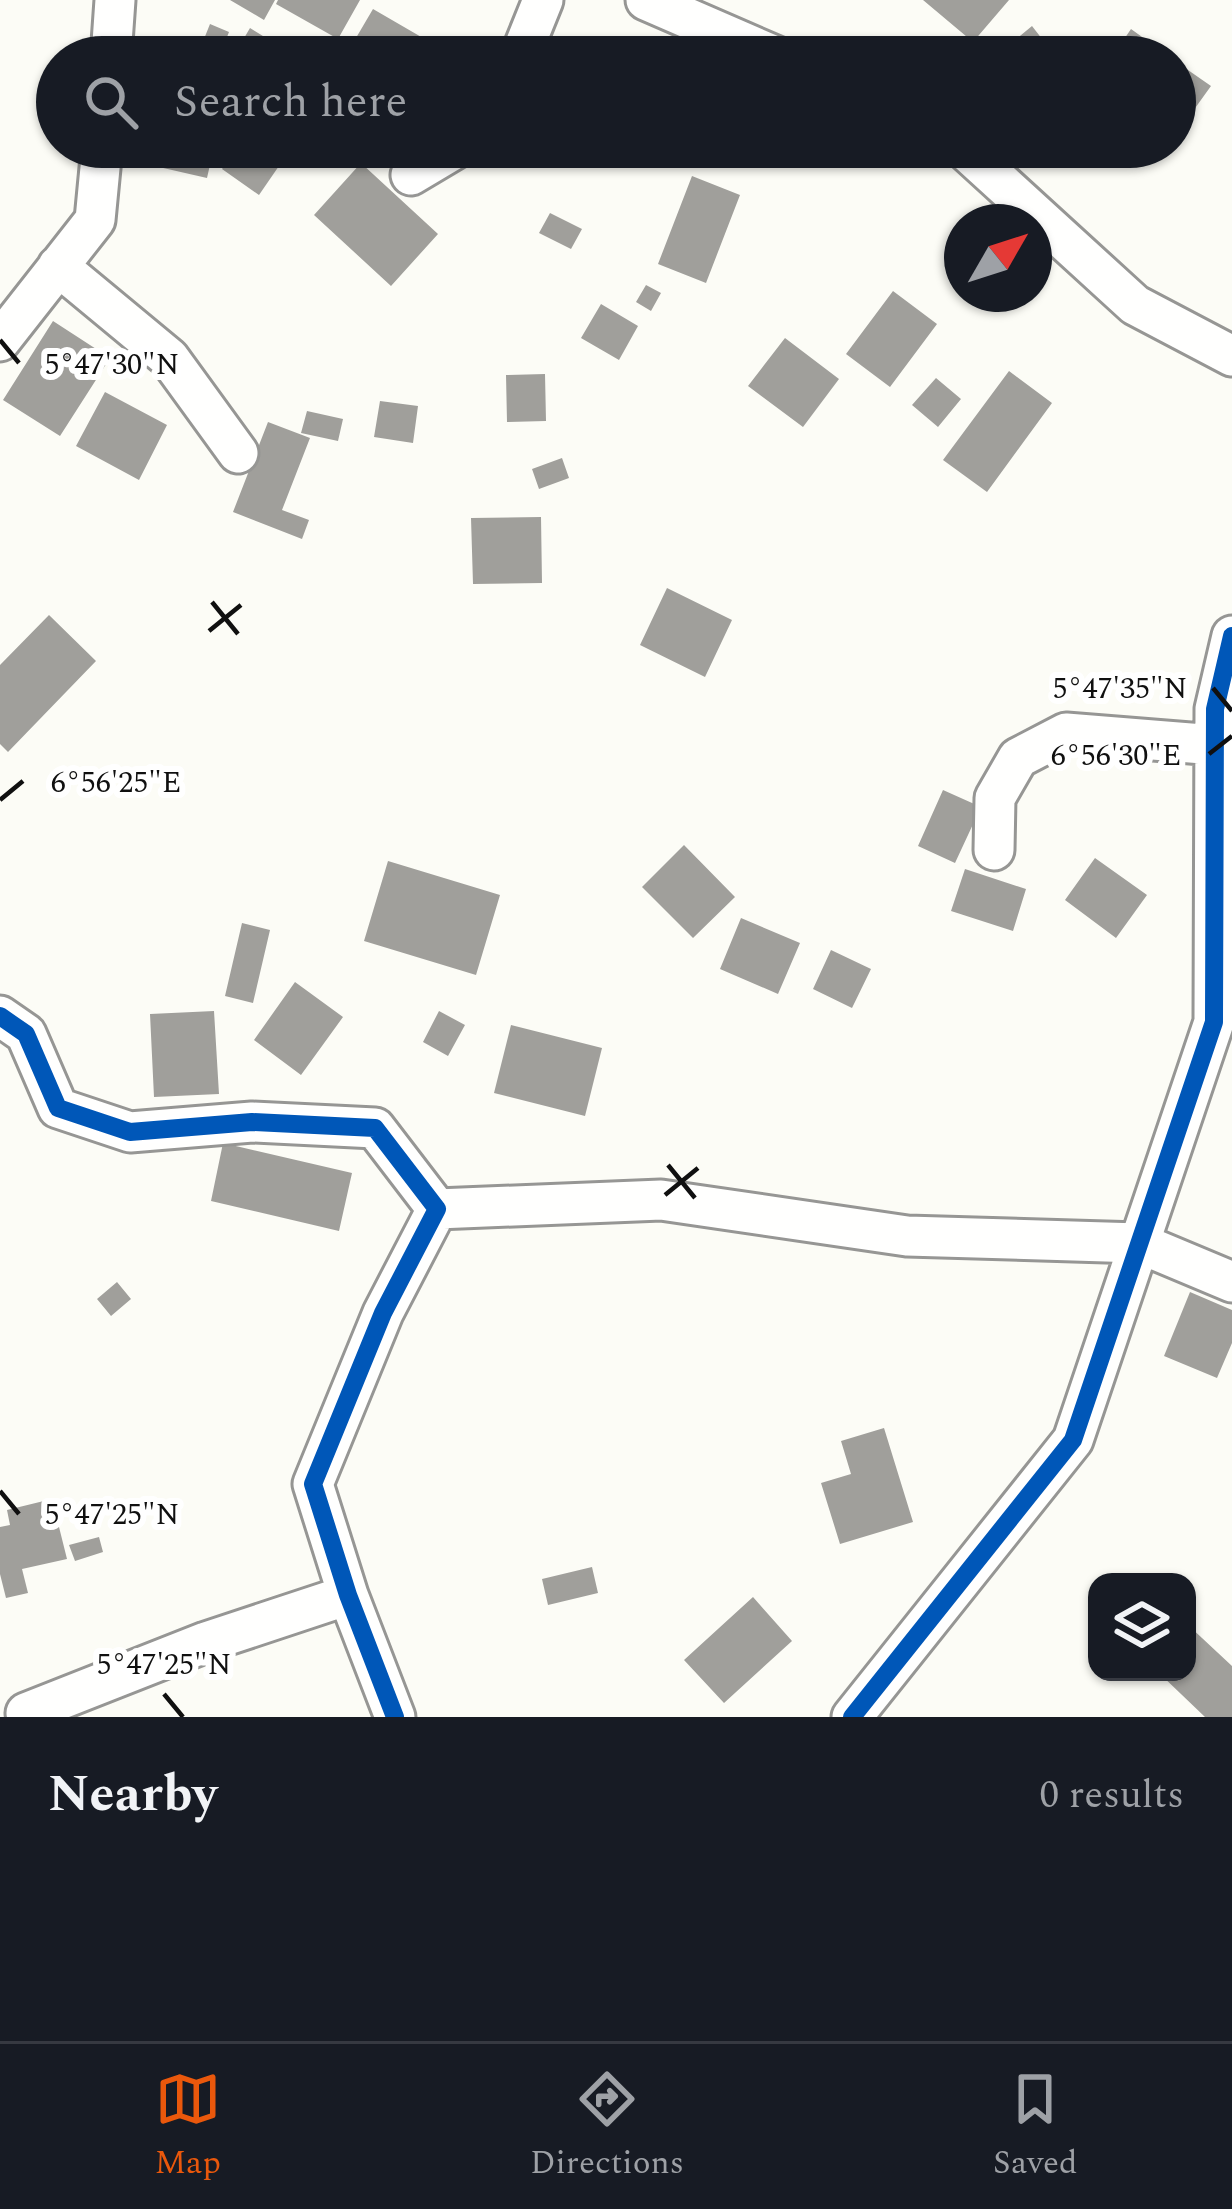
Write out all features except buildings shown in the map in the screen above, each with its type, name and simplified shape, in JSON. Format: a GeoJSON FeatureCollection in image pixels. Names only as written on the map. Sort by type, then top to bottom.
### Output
{"type":"FeatureCollection","features":[{"type":"Feature","properties":{"kind":"street"},"geometry":{"type":"LineString","coordinates":[[112,36],[115,0]]}},
{"type":"Feature","properties":{"kind":"street"},"geometry":{"type":"LineString","coordinates":[[528,36],[543,0]]}},
{"type":"Feature","properties":{"kind":"street"},"geometry":{"type":"LineString","coordinates":[[646,0],[729,36]]}},
{"type":"Feature","properties":{"kind":"street"},"geometry":{"type":"LineString","coordinates":[[0,340],[94,220],[100,168]]}},
{"type":"Feature","properties":{"kind":"street"},"geometry":{"type":"LineString","coordinates":[[411,175],[423,168]]}},
{"type":"Feature","properties":{"kind":"street"},"geometry":{"type":"LineString","coordinates":[[985,168],[1135,305],[1232,356]]}},
{"type":"Feature","properties":{"kind":"street"},"geometry":{"type":"LineString","coordinates":[[58,266],[169,358],[238,453]]}},
{"type":"Feature","properties":{"kind":"street"},"geometry":{"type":"LineString","coordinates":[[852,1717],[1073,1440],[1214,1022],[1215,709],[1232,636]]}},
{"type":"Feature","properties":{"kind":"street"},"geometry":{"type":"LineString","coordinates":[[994,850],[995,798],[1018,758],[1066,733],[1214,745]]}},
{"type":"Feature","properties":{"kind":"street"},"geometry":{"type":"LineString","coordinates":[[0,1016],[26,1034],[58,1108],[130,1132],[252,1122],[374,1128],[436,1209]]}},
{"type":"Feature","properties":{"kind":"street"},"geometry":{"type":"LineString","coordinates":[[436,1209],[661,1200],[907,1236],[1139,1243],[1232,1282]]}},
{"type":"Feature","properties":{"kind":"street"},"geometry":{"type":"LineString","coordinates":[[395,1717],[348,1595],[313,1484],[383,1313],[436,1209]]}},
{"type":"Feature","properties":{"kind":"street"},"geometry":{"type":"LineString","coordinates":[[26,1713],[206,1642],[348,1595]]}},
{"type":"Feature","properties":{"kind":"cycle path"},"geometry":{"type":"LineString","coordinates":[[852,1717],[1073,1440],[1214,1022],[1215,709],[1232,636]]}},
{"type":"Feature","properties":{"kind":"cycle path"},"geometry":{"type":"LineString","coordinates":[[0,1016],[26,1034],[58,1108],[130,1132],[252,1122],[375,1128],[437,1209],[383,1313],[313,1484],[348,1595],[395,1717]]}}]}
